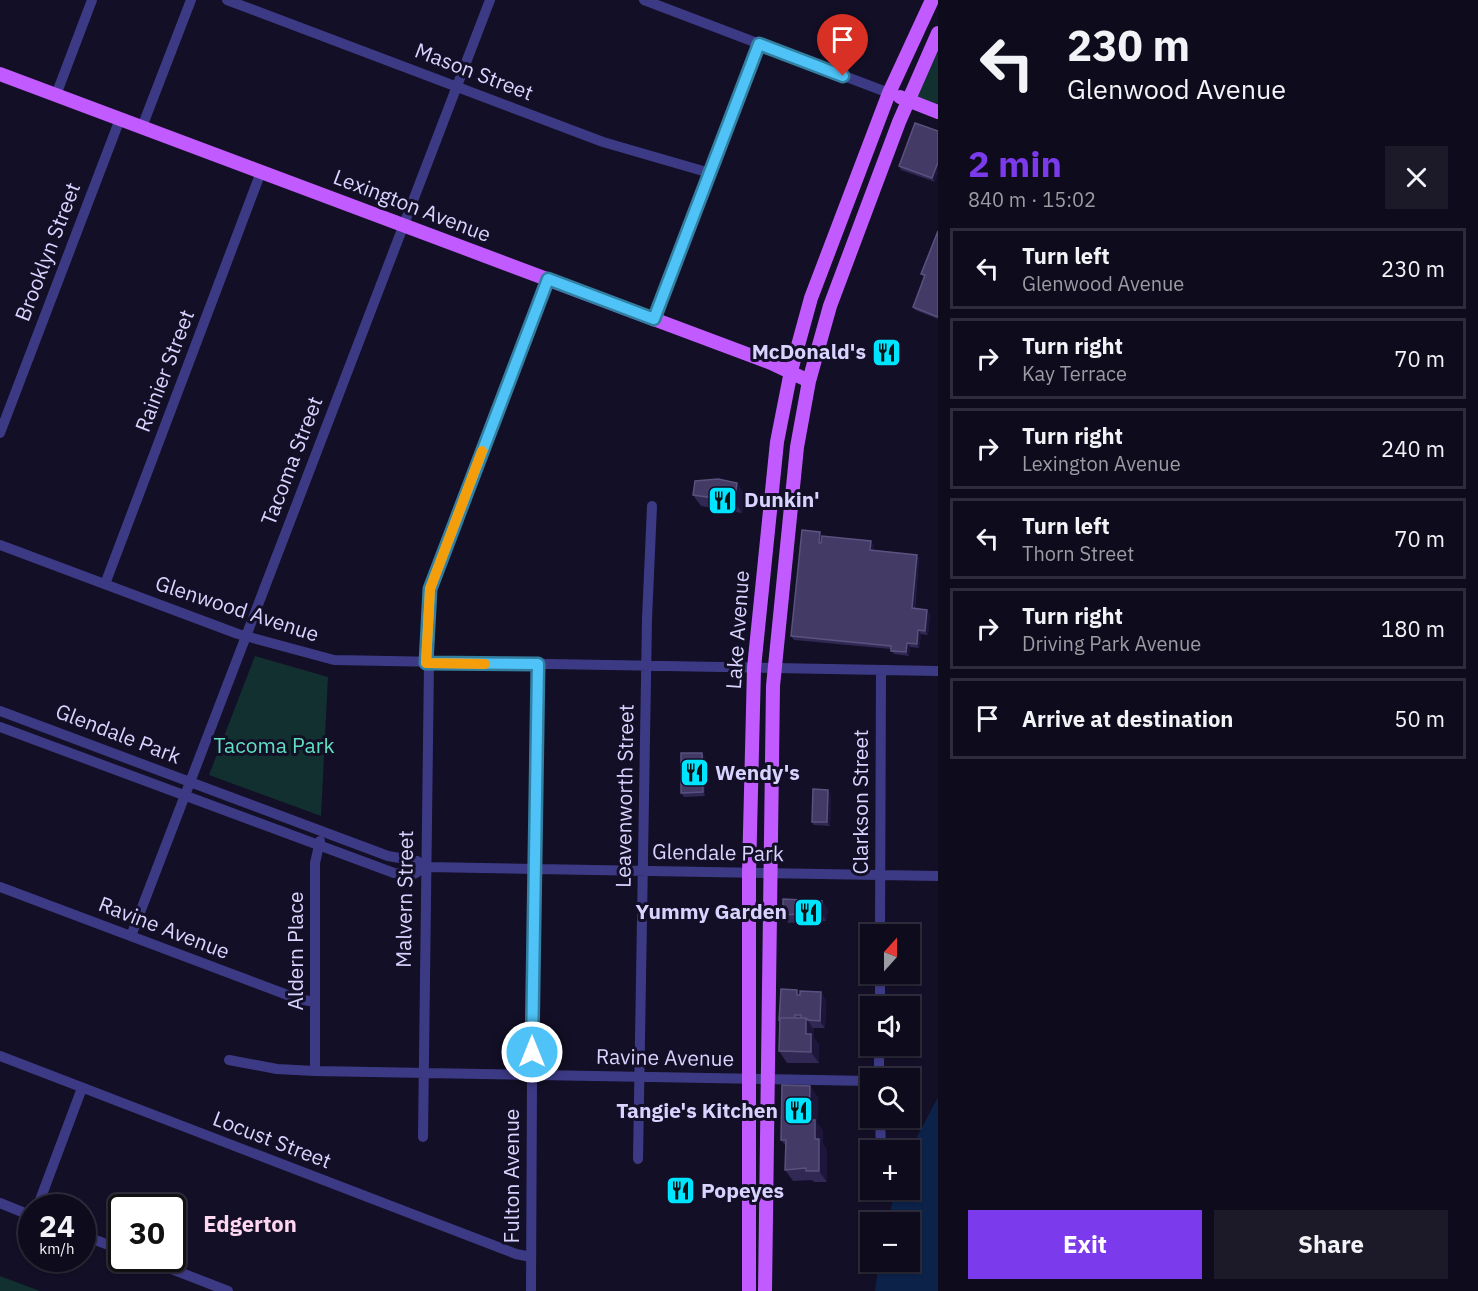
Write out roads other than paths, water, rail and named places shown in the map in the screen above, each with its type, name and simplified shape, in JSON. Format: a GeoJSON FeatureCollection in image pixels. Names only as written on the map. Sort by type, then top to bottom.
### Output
{"type":"FeatureCollection","features":[{"type":"Feature","properties":{"kind":"main road","name":"Lake Avenue"},"geometry":{"type":"LineString","coordinates":[[749,1291],[749,873],[754,668],[775,462],[791,372],[811,298],[890,93],[932,0]]}},
{"type":"Feature","properties":{"kind":"main road","name":"Lake Avenue"},"geometry":{"type":"LineString","coordinates":[[765,1291],[774,668],[794,466],[809,381],[836,287],[908,100],[938,33]]}},
{"type":"Feature","properties":{"kind":"main road","name":"Lexington Avenue"},"geometry":{"type":"LineString","coordinates":[[0,74],[654,319],[809,381]]}},
{"type":"Feature","properties":{"kind":"main road"},"geometry":{"type":"LineString","coordinates":[[890,93],[938,112]]}},
{"type":"Feature","properties":{"kind":"street"},"geometry":{"type":"LineString","coordinates":[[56,95],[92,0]]}},
{"type":"Feature","properties":{"kind":"street"},"geometry":{"type":"LineString","coordinates":[[142,127],[190,0]]}},
{"type":"Feature","properties":{"kind":"street","name":"Mason Street"},"geometry":{"type":"LineString","coordinates":[[227,0],[610,144],[710,172]]}},
{"type":"Feature","properties":{"kind":"street","name":"Tacoma Street"},"geometry":{"type":"LineString","coordinates":[[131,936],[490,0]]}},
{"type":"Feature","properties":{"kind":"street"},"geometry":{"type":"LineString","coordinates":[[644,0],[890,93]]}},
{"type":"Feature","properties":{"kind":"street"},"geometry":{"type":"LineString","coordinates":[[654,319],[759,44]]}},
{"type":"Feature","properties":{"kind":"street","name":"Brooklyn Street"},"geometry":{"type":"LineString","coordinates":[[0,433],[120,119]]}},
{"type":"Feature","properties":{"kind":"street","name":"Rainier Street"},"geometry":{"type":"LineString","coordinates":[[105,584],[261,172]]}},
{"type":"Feature","properties":{"kind":"street","name":"Malvern Street"},"geometry":{"type":"LineString","coordinates":[[423,1137],[430,589],[548,279]]}},
{"type":"Feature","properties":{"kind":"street","name":"Leavenworth Street"},"geometry":{"type":"LineString","coordinates":[[638,1159],[652,506]]}},
{"type":"Feature","properties":{"kind":"street","name":"Glenwood Avenue"},"geometry":{"type":"LineString","coordinates":[[0,545],[246,636],[334,660],[938,671]]}},
{"type":"Feature","properties":{"kind":"street","name":"Fulton Avenue"},"geometry":{"type":"LineString","coordinates":[[531,1291],[533,869],[538,664]]}},
{"type":"Feature","properties":{"kind":"street","name":"Clarkson Street"},"geometry":{"type":"LineString","coordinates":[[880,670],[880,924]]}},
{"type":"Feature","properties":{"kind":"street","name":"Glendale Park"},"geometry":{"type":"LineString","coordinates":[[0,711],[392,857],[417,861],[425,867]]}},
{"type":"Feature","properties":{"kind":"street","name":"Glendale Park"},"geometry":{"type":"LineString","coordinates":[[0,727],[394,873],[414,874],[425,867],[938,876]]}},
{"type":"Feature","properties":{"kind":"street","name":"Aldern Place"},"geometry":{"type":"LineString","coordinates":[[315,1071],[315,863],[318,846],[324,832]]}},
{"type":"Feature","properties":{"kind":"street","name":"Ravine Avenue"},"geometry":{"type":"LineString","coordinates":[[0,887],[298,999],[315,1002]]}},
{"type":"Feature","properties":{"kind":"street","name":"Locust Street"},"geometry":{"type":"LineString","coordinates":[[0,1056],[516,1254],[531,1257]]}},
{"type":"Feature","properties":{"kind":"street","name":"Ravine Avenue"},"geometry":{"type":"LineString","coordinates":[[229,1060],[277,1069],[315,1071],[860,1081]]}},
{"type":"Feature","properties":{"kind":"street"},"geometry":{"type":"LineString","coordinates":[[42,1194],[82,1088]]}},
{"type":"Feature","properties":{"kind":"street"},"geometry":{"type":"LineString","coordinates":[[0,1203],[18,1210]]}},
{"type":"Feature","properties":{"kind":"street"},"geometry":{"type":"LineString","coordinates":[[179,1272],[228,1291]]}},
{"type":"Feature","properties":{"kind":"water"},"geometry":{"type":"Polygon","coordinates":[[[938,1097],[938,1291],[875,1291],[878,1272],[920,1272],[920,1212],[890,1212],[893,1200],[920,1200],[920,1140],[915,1140],[938,1097]]]}},
{"type":"Feature","properties":{"kind":"place","name":"McDonald's"},"geometry":{"type":"Point","coordinates":[887,352]}},
{"type":"Feature","properties":{"kind":"place","name":"Dunkin'"},"geometry":{"type":"Point","coordinates":[723,500]}},
{"type":"Feature","properties":{"kind":"place","name":"Wendy's"},"geometry":{"type":"Point","coordinates":[694,773]}},
{"type":"Feature","properties":{"kind":"place","name":"Yummy Garden"},"geometry":{"type":"Point","coordinates":[808,912]}},
{"type":"Feature","properties":{"kind":"place","name":"Tangie's Kitchen"},"geometry":{"type":"Point","coordinates":[799,1111]}},
{"type":"Feature","properties":{"kind":"place","name":"Popeyes"},"geometry":{"type":"Point","coordinates":[680,1191]}},
{"type":"Feature","properties":{"kind":"district","name":"Edgerton"},"geometry":{"type":"Point","coordinates":[250,1224]}},
{"type":"Feature","properties":{"kind":"park label","name":"Tacoma Park"},"geometry":{"type":"Point","coordinates":[274,746]}}]}
